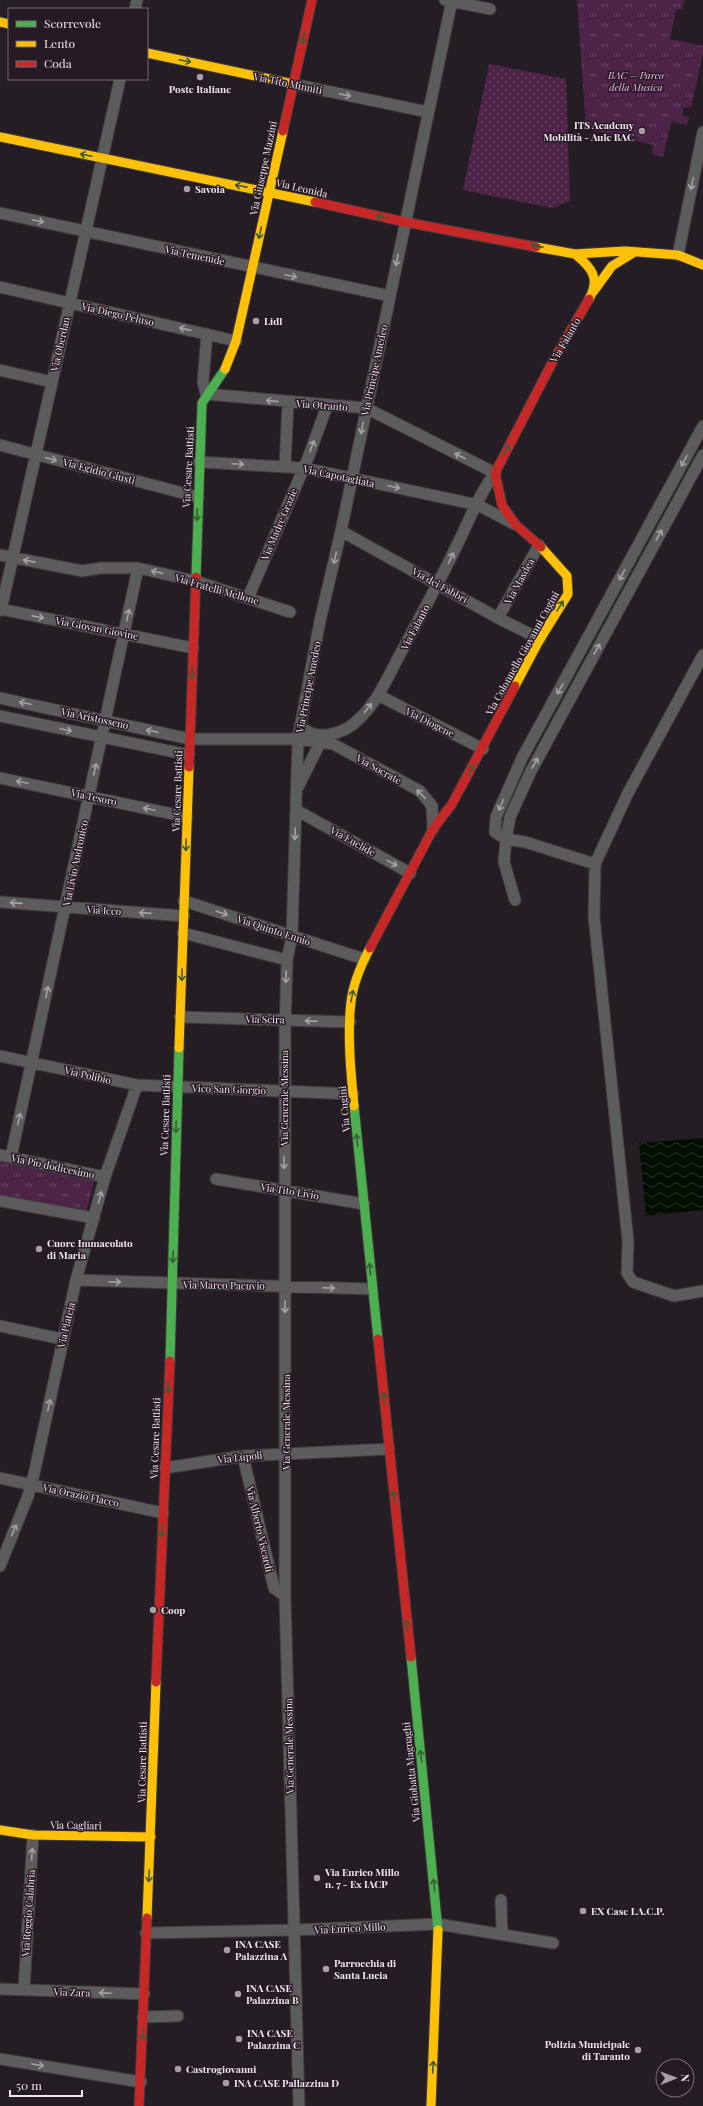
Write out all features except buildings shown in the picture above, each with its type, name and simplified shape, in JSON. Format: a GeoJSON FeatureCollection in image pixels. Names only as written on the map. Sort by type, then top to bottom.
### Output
{"type":"FeatureCollection","features":[{"type":"Feature","properties":{"kind":"main road","name":"Via Giuseppe Mazzini"},"geometry":{"type":"LineString","coordinates":[[206,394],[227,365],[236,341],[312,0]]}},
{"type":"Feature","properties":{"kind":"main road","name":"Via Tito Minniti"},"geometry":{"type":"LineString","coordinates":[[148,53],[293,84]]}},
{"type":"Feature","properties":{"kind":"main road","name":"Via Leonida"},"geometry":{"type":"LineString","coordinates":[[0,137],[270,192],[405,222],[575,254]]}},
{"type":"Feature","properties":{"kind":"main road"},"geometry":{"type":"LineString","coordinates":[[575,254],[625,251],[633,253],[678,255],[703,265]]}},
{"type":"Feature","properties":{"kind":"main road","name":"Via Falanto"},"geometry":{"type":"LineString","coordinates":[[495,472],[553,361],[593,292],[612,266],[633,253]]}},
{"type":"Feature","properties":{"kind":"main road"},"geometry":{"type":"LineString","coordinates":[[575,254],[590,267],[594,276],[593,292]]}},
{"type":"Feature","properties":{"kind":"main road","name":"Via Cesare Battisti"},"geometry":{"type":"LineString","coordinates":[[139,2106],[172,1284],[199,462],[202,403],[206,394]]}},
{"type":"Feature","properties":{"kind":"main road"},"geometry":{"type":"LineString","coordinates":[[495,472],[498,492],[502,505],[514,524]]}},
{"type":"Feature","properties":{"kind":"main road","name":"Via Colonnello Giovanni Cugini"},"geometry":{"type":"LineString","coordinates":[[452,804],[483,749],[540,639],[568,594],[567,576],[539,545],[514,524]]}},
{"type":"Feature","properties":{"kind":"main road","name":"Via Cugini"},"geometry":{"type":"LineString","coordinates":[[388,1437],[352,1094],[350,1022],[351,1001],[364,959],[433,829],[452,804]]}},
{"type":"Feature","properties":{"kind":"main road","name":"Via Giobatta Magnaghi"},"geometry":{"type":"LineString","coordinates":[[388,1437],[438,1924],[439,1946],[431,2106]]}},
{"type":"Feature","properties":{"kind":"main road","name":"Via Cagliari"},"geometry":{"type":"LineString","coordinates":[[0,1830],[33,1835],[151,1837]]}},
{"type":"Feature","properties":{"kind":"street"},"geometry":{"type":"LineString","coordinates":[[449,0],[490,9]]}},
{"type":"Feature","properties":{"kind":"street","name":"Via Principe Amedeo"},"geometry":{"type":"LineString","coordinates":[[298,739],[320,621],[352,479],[428,112],[449,0]]}},
{"type":"Feature","properties":{"kind":"street","name":"Via Oberdan"},"geometry":{"type":"LineString","coordinates":[[0,609],[120,80]]}},
{"type":"Feature","properties":{"kind":"street","name":"Via Tito Minniti"},"geometry":{"type":"LineString","coordinates":[[293,84],[428,112]]}},
{"type":"Feature","properties":{"kind":"street"},"geometry":{"type":"LineString","coordinates":[[678,255],[703,132]]}},
{"type":"Feature","properties":{"kind":"street","name":"Via Temenide"},"geometry":{"type":"LineString","coordinates":[[0,213],[390,296]]}},
{"type":"Feature","properties":{"kind":"street","name":"Via Diego Peluso"},"geometry":{"type":"LineString","coordinates":[[0,287],[236,341]]}},
{"type":"Feature","properties":{"kind":"street"},"geometry":{"type":"LineString","coordinates":[[206,334],[203,382],[206,394]]}},
{"type":"Feature","properties":{"kind":"street"},"geometry":{"type":"LineString","coordinates":[[0,370],[52,382]]}},
{"type":"Feature","properties":{"kind":"street","name":"Via Otranto"},"geometry":{"type":"LineString","coordinates":[[206,394],[327,406],[366,408],[495,472]]}},
{"type":"Feature","properties":{"kind":"street"},"geometry":{"type":"LineString","coordinates":[[285,466],[288,402]]}},
{"type":"Feature","properties":{"kind":"street","name":"Via Madre Grazie"},"geometry":{"type":"LineString","coordinates":[[248,598],[304,468],[327,406]]}},
{"type":"Feature","properties":{"kind":"street"},"geometry":{"type":"LineString","coordinates":[[596,864],[525,842],[506,839],[495,832],[496,817],[522,758],[703,426]]}},
{"type":"Feature","properties":{"kind":"street","name":"Via Egidio Giusti"},"geometry":{"type":"LineString","coordinates":[[0,445],[198,497]]}},
{"type":"Feature","properties":{"kind":"street"},"geometry":{"type":"LineString","coordinates":[[515,900],[504,862],[510,817],[531,771],[703,455]]}},
{"type":"Feature","properties":{"kind":"street","name":"Via Capotagliata"},"geometry":{"type":"LineString","coordinates":[[199,462],[304,468],[478,505],[514,524]]}},
{"type":"Feature","properties":{"kind":"street","name":"Via Falanto"},"geometry":{"type":"LineString","coordinates":[[300,725],[305,731],[312,734],[332,734],[347,728],[359,720],[378,695],[438,584],[495,472]]}},
{"type":"Feature","properties":{"kind":"street","name":"Via dei Fabbri"},"geometry":{"type":"LineString","coordinates":[[341,531],[498,618],[540,639]]}},
{"type":"Feature","properties":{"kind":"street","name":"Via Masdea"},"geometry":{"type":"LineString","coordinates":[[498,618],[539,545]]}},
{"type":"Feature","properties":{"kind":"street","name":"Via Fratelli Mellone"},"geometry":{"type":"LineString","coordinates":[[0,555],[82,571],[101,568],[138,568],[195,581],[290,612]]}},
{"type":"Feature","properties":{"kind":"street","name":"Via Livio Andronico"},"geometry":{"type":"LineString","coordinates":[[6,1156],[32,1062],[138,568]]}},
{"type":"Feature","properties":{"kind":"street","name":"Via Giovan Giovine"},"geometry":{"type":"LineString","coordinates":[[0,609],[193,648]]}},
{"type":"Feature","properties":{"kind":"street"},"geometry":{"type":"LineString","coordinates":[[703,655],[628,793],[596,864],[594,917],[628,1241],[628,1273],[633,1282],[674,1296],[703,1291]]}},
{"type":"Feature","properties":{"kind":"street","name":"Via Diogene"},"geometry":{"type":"LineString","coordinates":[[378,695],[483,749]]}},
{"type":"Feature","properties":{"kind":"street","name":"Via Aristosseno"},"geometry":{"type":"LineString","coordinates":[[0,698],[190,739]]}},
{"type":"Feature","properties":{"kind":"street","name":"Via Aristosseno"},"geometry":{"type":"LineString","coordinates":[[0,716],[189,755]]}},
{"type":"Feature","properties":{"kind":"street"},"geometry":{"type":"LineString","coordinates":[[346,751],[344,739],[347,728]]}},
{"type":"Feature","properties":{"kind":"street"},"geometry":{"type":"LineString","coordinates":[[190,739],[298,739]]}},
{"type":"Feature","properties":{"kind":"street","name":"Via Socrate"},"geometry":{"type":"LineString","coordinates":[[298,739],[321,741],[346,751],[420,791],[432,806],[433,829]]}},
{"type":"Feature","properties":{"kind":"street","name":"Via Generale Messina"},"geometry":{"type":"LineString","coordinates":[[298,739],[292,936],[287,960],[285,1020],[284,1190],[286,1454],[285,1596],[299,2106]]}},
{"type":"Feature","properties":{"kind":"street"},"geometry":{"type":"LineString","coordinates":[[297,789],[321,741]]}},
{"type":"Feature","properties":{"kind":"street","name":"Via Tesoro"},"geometry":{"type":"LineString","coordinates":[[0,778],[188,817]]}},
{"type":"Feature","properties":{"kind":"street","name":"Via Euclide"},"geometry":{"type":"LineString","coordinates":[[296,810],[410,873]]}},
{"type":"Feature","properties":{"kind":"street","name":"Via Quinto Ennio"},"geometry":{"type":"LineString","coordinates":[[184,901],[364,959]]}},
{"type":"Feature","properties":{"kind":"street","name":"Via Icco"},"geometry":{"type":"LineString","coordinates":[[0,902],[184,916]]}},
{"type":"Feature","properties":{"kind":"street"},"geometry":{"type":"LineString","coordinates":[[183,933],[287,960]]}},
{"type":"Feature","properties":{"kind":"street","name":"Via Scira"},"geometry":{"type":"LineString","coordinates":[[180,1017],[350,1022]]}},
{"type":"Feature","properties":{"kind":"street","name":"Via Polibio"},"geometry":{"type":"LineString","coordinates":[[0,1056],[137,1085],[178,1088]]}},
{"type":"Feature","properties":{"kind":"street","name":"Via Plateja"},"geometry":{"type":"LineString","coordinates":[[0,1566],[31,1485],[76,1280],[105,1177],[137,1085]]}},
{"type":"Feature","properties":{"kind":"street","name":"Vico San Giorgio"},"geometry":{"type":"LineString","coordinates":[[178,1088],[352,1094]]}},
{"type":"Feature","properties":{"kind":"street","name":"Via Pio dodicesimo"},"geometry":{"type":"LineString","coordinates":[[6,1156],[105,1177]]}},
{"type":"Feature","properties":{"kind":"street","name":"Via Tito Livio"},"geometry":{"type":"LineString","coordinates":[[216,1179],[364,1204]]}},
{"type":"Feature","properties":{"kind":"street"},"geometry":{"type":"LineString","coordinates":[[0,1201],[94,1218]]}},
{"type":"Feature","properties":{"kind":"street","name":"Via Marco Pacuvio"},"geometry":{"type":"LineString","coordinates":[[76,1280],[372,1289]]}},
{"type":"Feature","properties":{"kind":"street"},"geometry":{"type":"LineString","coordinates":[[0,1326],[62,1339]]}},
{"type":"Feature","properties":{"kind":"street","name":"Via Lùpoli"},"geometry":{"type":"LineString","coordinates":[[164,1468],[243,1456],[389,1449]]}},
{"type":"Feature","properties":{"kind":"street","name":"Via Alberto Viscardi"},"geometry":{"type":"LineString","coordinates":[[243,1456],[274,1588],[285,1596]]}},
{"type":"Feature","properties":{"kind":"street","name":"Via Orazio Flacco"},"geometry":{"type":"LineString","coordinates":[[0,1478],[163,1513]]}},
{"type":"Feature","properties":{"kind":"street","name":"Via Reggio Calabria"},"geometry":{"type":"LineString","coordinates":[[24,1990],[33,1835]]}},
{"type":"Feature","properties":{"kind":"street"},"geometry":{"type":"LineString","coordinates":[[501,1900],[502,1930]]}},
{"type":"Feature","properties":{"kind":"street","name":"Via Enrico Millo"},"geometry":{"type":"LineString","coordinates":[[146,1933],[294,1930],[438,1924],[502,1930],[553,1943]]}},
{"type":"Feature","properties":{"kind":"street","name":"Via Zara"},"geometry":{"type":"LineString","coordinates":[[0,1989],[144,1994]]}},
{"type":"Feature","properties":{"kind":"street"},"geometry":{"type":"LineString","coordinates":[[143,2017],[178,2016]]}},
{"type":"Feature","properties":{"kind":"street"},"geometry":{"type":"LineString","coordinates":[[0,2059],[140,2082]]}},
{"type":"Feature","properties":{"kind":"green space","name":"BAC – Parco della Musica"},"geometry":{"type":"Polygon","coordinates":[[[577,0],[684,0],[682,10],[676,9],[670,39],[703,46],[703,53],[691,108],[684,107],[682,116],[689,117],[687,125],[671,122],[663,157],[652,155],[653,145],[586,129],[577,0]]]}},
{"type":"Feature","properties":{"kind":"green space"},"geometry":{"type":"Polygon","coordinates":[[[489,64],[566,79],[570,201],[552,208],[463,190],[489,64]]]}},
{"type":"Feature","properties":{"kind":"green space"},"geometry":{"type":"Polygon","coordinates":[[[0,1160],[95,1179],[86,1212],[0,1197],[0,1160]]]}},
{"type":"Feature","properties":{"kind":"water"},"geometry":{"type":"Polygon","coordinates":[[[703,1138],[703,1210],[646,1216],[639,1143],[703,1138]]]}},
{"type":"Feature","properties":{"kind":"traffic: fast"},"geometry":{"type":"LineString","coordinates":[[196,577],[202,403],[225,369]]}},
{"type":"Feature","properties":{"kind":"traffic: fast"},"geometry":{"type":"LineString","coordinates":[[170,1361],[179,1048]]}},
{"type":"Feature","properties":{"kind":"traffic: fast"},"geometry":{"type":"LineString","coordinates":[[354,1106],[378,1339]]}},
{"type":"Feature","properties":{"kind":"traffic: fast"},"geometry":{"type":"LineString","coordinates":[[411,1657],[438,1930]]}},
{"type":"Feature","properties":{"kind":"traffic: slow"},"geometry":{"type":"LineString","coordinates":[[0,22],[8,24]]}},
{"type":"Feature","properties":{"kind":"traffic: slow"},"geometry":{"type":"LineString","coordinates":[[148,53],[293,84]]}},
{"type":"Feature","properties":{"kind":"traffic: slow"},"geometry":{"type":"LineString","coordinates":[[225,369],[236,341],[283,131]]}},
{"type":"Feature","properties":{"kind":"traffic: slow"},"geometry":{"type":"LineString","coordinates":[[0,137],[315,202]]}},
{"type":"Feature","properties":{"kind":"traffic: slow"},"geometry":{"type":"LineString","coordinates":[[536,247],[575,254],[625,251],[678,255],[703,265]]}},
{"type":"Feature","properties":{"kind":"traffic: slow"},"geometry":{"type":"LineString","coordinates":[[593,292],[612,266],[633,253]]}},
{"type":"Feature","properties":{"kind":"traffic: slow"},"geometry":{"type":"LineString","coordinates":[[575,254],[590,268],[594,279],[594,285],[589,299]]}},
{"type":"Feature","properties":{"kind":"traffic: slow"},"geometry":{"type":"LineString","coordinates":[[515,686],[540,639],[568,594],[567,576],[541,547]]}},
{"type":"Feature","properties":{"kind":"traffic: slow"},"geometry":{"type":"LineString","coordinates":[[179,1048],[189,767]]}},
{"type":"Feature","properties":{"kind":"traffic: slow"},"geometry":{"type":"LineString","coordinates":[[354,1106],[349,1041],[351,1002],[358,974],[370,948]]}},
{"type":"Feature","properties":{"kind":"traffic: slow"},"geometry":{"type":"LineString","coordinates":[[147,1918],[156,1682]]}},
{"type":"Feature","properties":{"kind":"traffic: slow"},"geometry":{"type":"LineString","coordinates":[[0,1830],[33,1835],[151,1837]]}},
{"type":"Feature","properties":{"kind":"traffic: slow"},"geometry":{"type":"LineString","coordinates":[[431,2106],[438,1930]]}},
{"type":"Feature","properties":{"kind":"traffic: jam"},"geometry":{"type":"LineString","coordinates":[[283,131],[312,0]]}},
{"type":"Feature","properties":{"kind":"traffic: jam"},"geometry":{"type":"LineString","coordinates":[[315,202],[405,222],[536,247]]}},
{"type":"Feature","properties":{"kind":"traffic: jam"},"geometry":{"type":"LineString","coordinates":[[541,547],[515,524],[502,505],[495,473],[553,361],[589,299]]}},
{"type":"Feature","properties":{"kind":"traffic: jam"},"geometry":{"type":"LineString","coordinates":[[189,767],[196,577]]}},
{"type":"Feature","properties":{"kind":"traffic: jam"},"geometry":{"type":"LineString","coordinates":[[370,948],[433,829],[452,804],[515,686]]}},
{"type":"Feature","properties":{"kind":"traffic: jam"},"geometry":{"type":"LineString","coordinates":[[378,1339],[411,1657]]}},
{"type":"Feature","properties":{"kind":"traffic: jam"},"geometry":{"type":"LineString","coordinates":[[156,1682],[170,1361]]}},
{"type":"Feature","properties":{"kind":"traffic: jam"},"geometry":{"type":"LineString","coordinates":[[139,2106],[147,1918]]}},
{"type":"Feature","properties":{"kind":"place","name":"Poste Italiane"},"geometry":{"type":"Point","coordinates":[200,77]}},
{"type":"Feature","properties":{"kind":"place","name":"ITS Academy Mobilità - Aule BAC"},"geometry":{"type":"Point","coordinates":[642,131]}},
{"type":"Feature","properties":{"kind":"place","name":"Savoia"},"geometry":{"type":"Point","coordinates":[187,189]}},
{"type":"Feature","properties":{"kind":"place","name":"Lidl"},"geometry":{"type":"Point","coordinates":[256,321]}},
{"type":"Feature","properties":{"kind":"place","name":"Cuore Immacolato di Maria"},"geometry":{"type":"Point","coordinates":[39,1249]}},
{"type":"Feature","properties":{"kind":"place","name":"Coop"},"geometry":{"type":"Point","coordinates":[153,1610]}},
{"type":"Feature","properties":{"kind":"place","name":"Via Enrico Millo n. 7 - Ex IACP"},"geometry":{"type":"Point","coordinates":[317,1878]}},
{"type":"Feature","properties":{"kind":"place","name":"EX Case I.A.C.P."},"geometry":{"type":"Point","coordinates":[583,1911]}},
{"type":"Feature","properties":{"kind":"place","name":"INA CASE Palazzina A"},"geometry":{"type":"Point","coordinates":[227,1950]}},
{"type":"Feature","properties":{"kind":"place","name":"Parrocchia di Santa Lucia"},"geometry":{"type":"Point","coordinates":[326,1969]}},
{"type":"Feature","properties":{"kind":"place","name":"INA CASE Palazzina B"},"geometry":{"type":"Point","coordinates":[238,1994]}},
{"type":"Feature","properties":{"kind":"place","name":"INA CASE Palazzina C"},"geometry":{"type":"Point","coordinates":[239,2039]}},
{"type":"Feature","properties":{"kind":"place","name":"Polizia Municipale di Taranto"},"geometry":{"type":"Point","coordinates":[638,2050]}},
{"type":"Feature","properties":{"kind":"place","name":"Castrogiovanni"},"geometry":{"type":"Point","coordinates":[178,2069]}},
{"type":"Feature","properties":{"kind":"place","name":"INA CASE Pallazzina D"},"geometry":{"type":"Point","coordinates":[226,2083]}}]}
